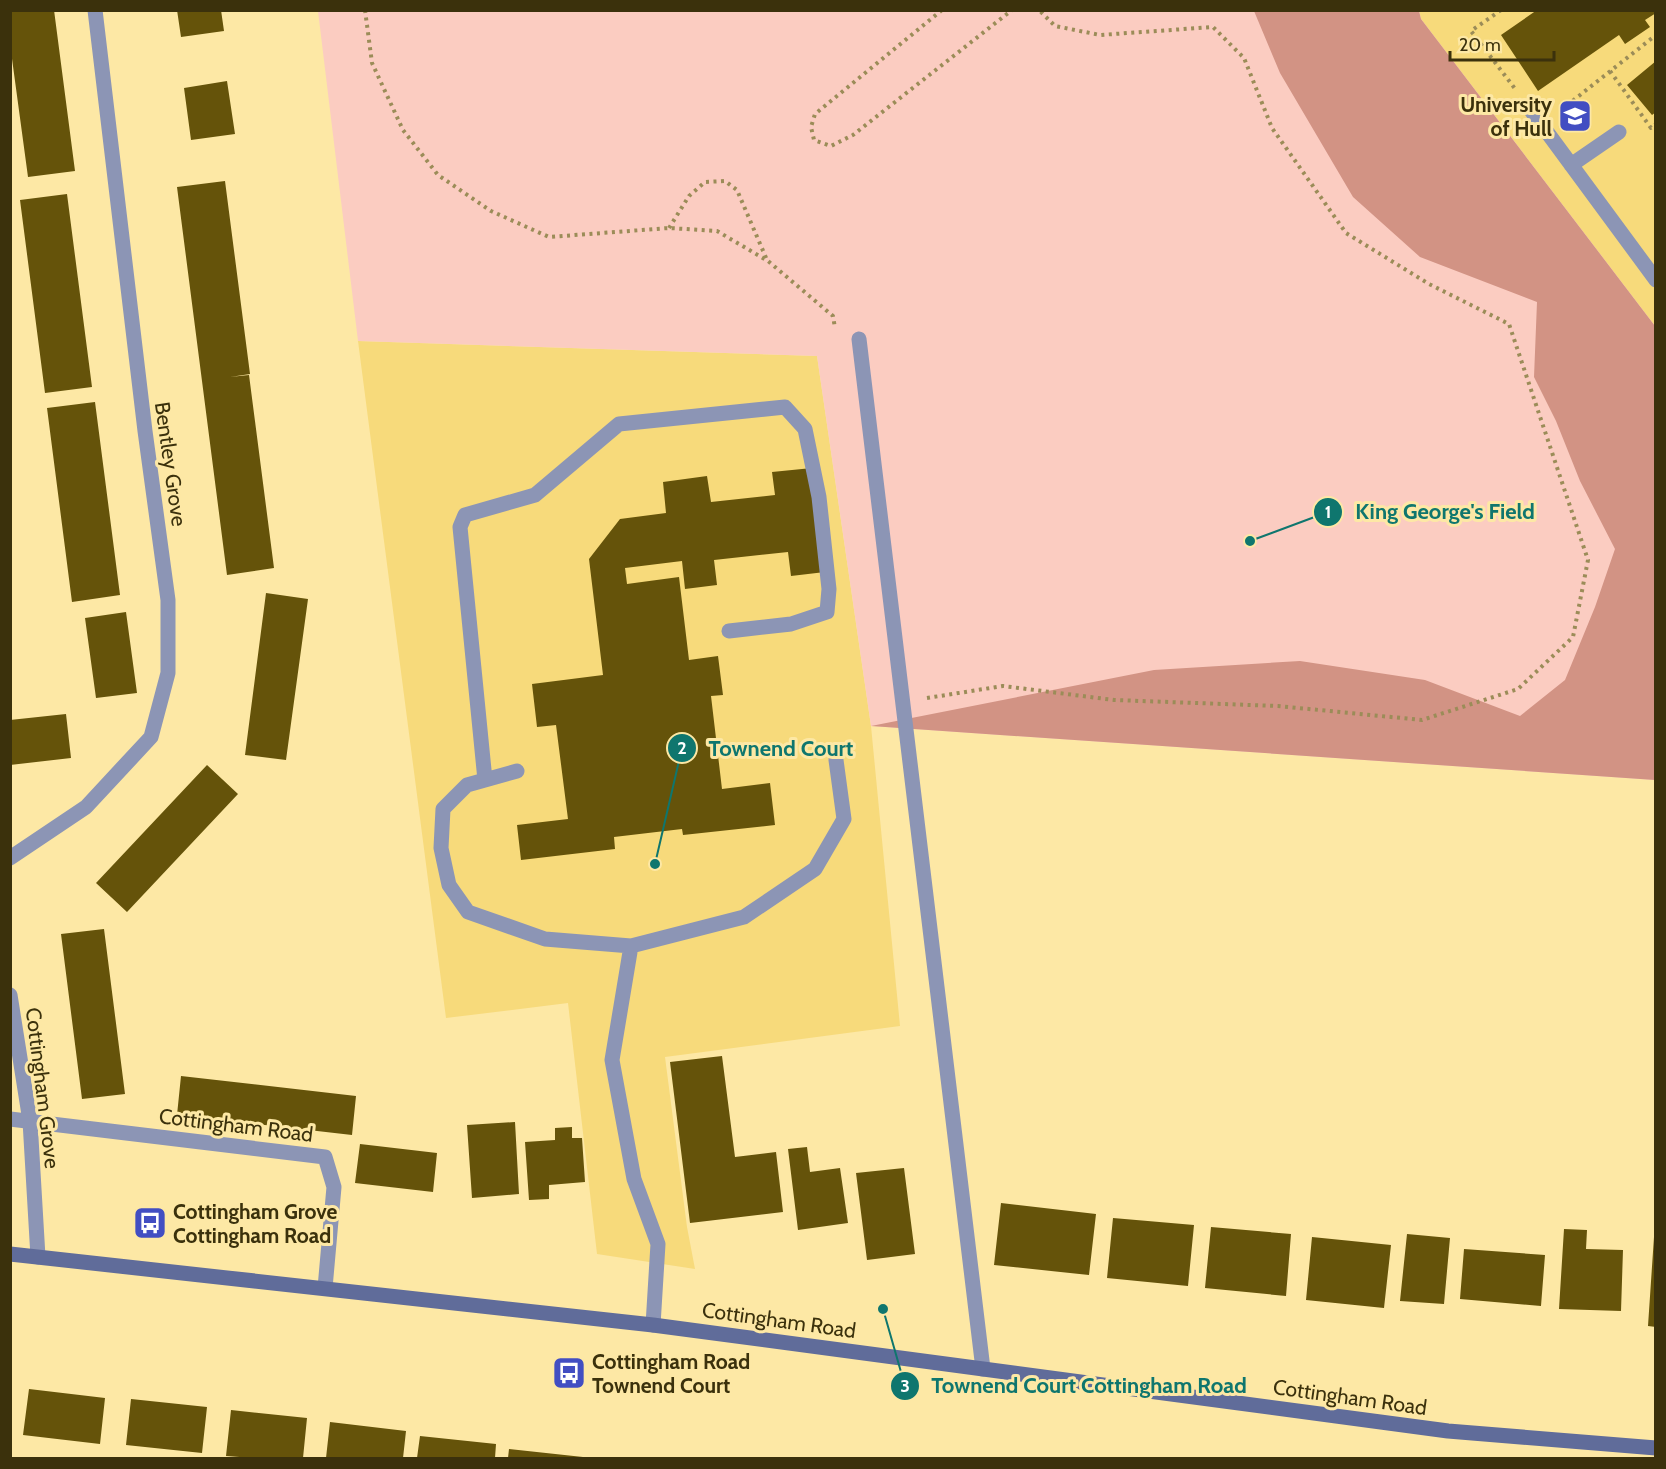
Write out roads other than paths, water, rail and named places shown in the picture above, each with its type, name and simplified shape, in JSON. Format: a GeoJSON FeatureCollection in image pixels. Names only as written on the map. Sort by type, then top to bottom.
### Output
{"type":"FeatureCollection","features":[{"type":"Feature","properties":{"kind":"main road","name":"Cottingham Road"},"geometry":{"type":"LineString","coordinates":[[10,1254],[653,1325],[1448,1431],[1656,1448]]}},
{"type":"Feature","properties":{"kind":"street","name":"Bentley Grove"},"geometry":{"type":"LineString","coordinates":[[10,858],[86,807],[151,737],[168,673],[168,600],[145,431],[95,10]]}},
{"type":"Feature","properties":{"kind":"street"},"geometry":{"type":"LineString","coordinates":[[1530,110],[1656,280]]}},
{"type":"Feature","properties":{"kind":"street"},"geometry":{"type":"LineString","coordinates":[[1571,165],[1619,132]]}},
{"type":"Feature","properties":{"kind":"street"},"geometry":{"type":"LineString","coordinates":[[859,339],[983,1369]]}},
{"type":"Feature","properties":{"kind":"street"},"geometry":{"type":"LineString","coordinates":[[485,780],[460,527],[465,515],[535,495],[619,424],[785,407],[805,429],[819,498],[829,589],[827,612],[791,624],[729,631]]}},
{"type":"Feature","properties":{"kind":"street"},"geometry":{"type":"LineString","coordinates":[[517,771],[467,785],[442,809],[441,848],[449,885],[468,912],[545,939],[631,946],[744,917],[815,869],[844,819],[836,760]]}},
{"type":"Feature","properties":{"kind":"street"},"geometry":{"type":"LineString","coordinates":[[631,946],[612,1060],[634,1179],[658,1244],[653,1325]]}},
{"type":"Feature","properties":{"kind":"street","name":"Cottingham Grove"},"geometry":{"type":"LineString","coordinates":[[10,995],[30,1121],[38,1257]]}},
{"type":"Feature","properties":{"kind":"street","name":"Cottingham Road"},"geometry":{"type":"LineString","coordinates":[[10,1119],[325,1157],[334,1187],[325,1288]]}},
{"type":"Feature","properties":{"kind":"place","name":"University of Hull"},"geometry":{"type":"Point","coordinates":[1575,116]}},
{"type":"Feature","properties":{"kind":"place","name":"King George's Field"},"geometry":{"type":"Point","coordinates":[1250,541]}},
{"type":"Feature","properties":{"kind":"place","name":"Townend Court"},"geometry":{"type":"Point","coordinates":[655,864]}},
{"type":"Feature","properties":{"kind":"place","name":"Cottingham Grove Cottingham Road"},"geometry":{"type":"Point","coordinates":[150,1223]}},
{"type":"Feature","properties":{"kind":"place","name":"Townend Court Cottingham Road"},"geometry":{"type":"Point","coordinates":[883,1309]}},
{"type":"Feature","properties":{"kind":"place","name":"Cottingham Road Townend Court"},"geometry":{"type":"Point","coordinates":[569,1373]}}]}
